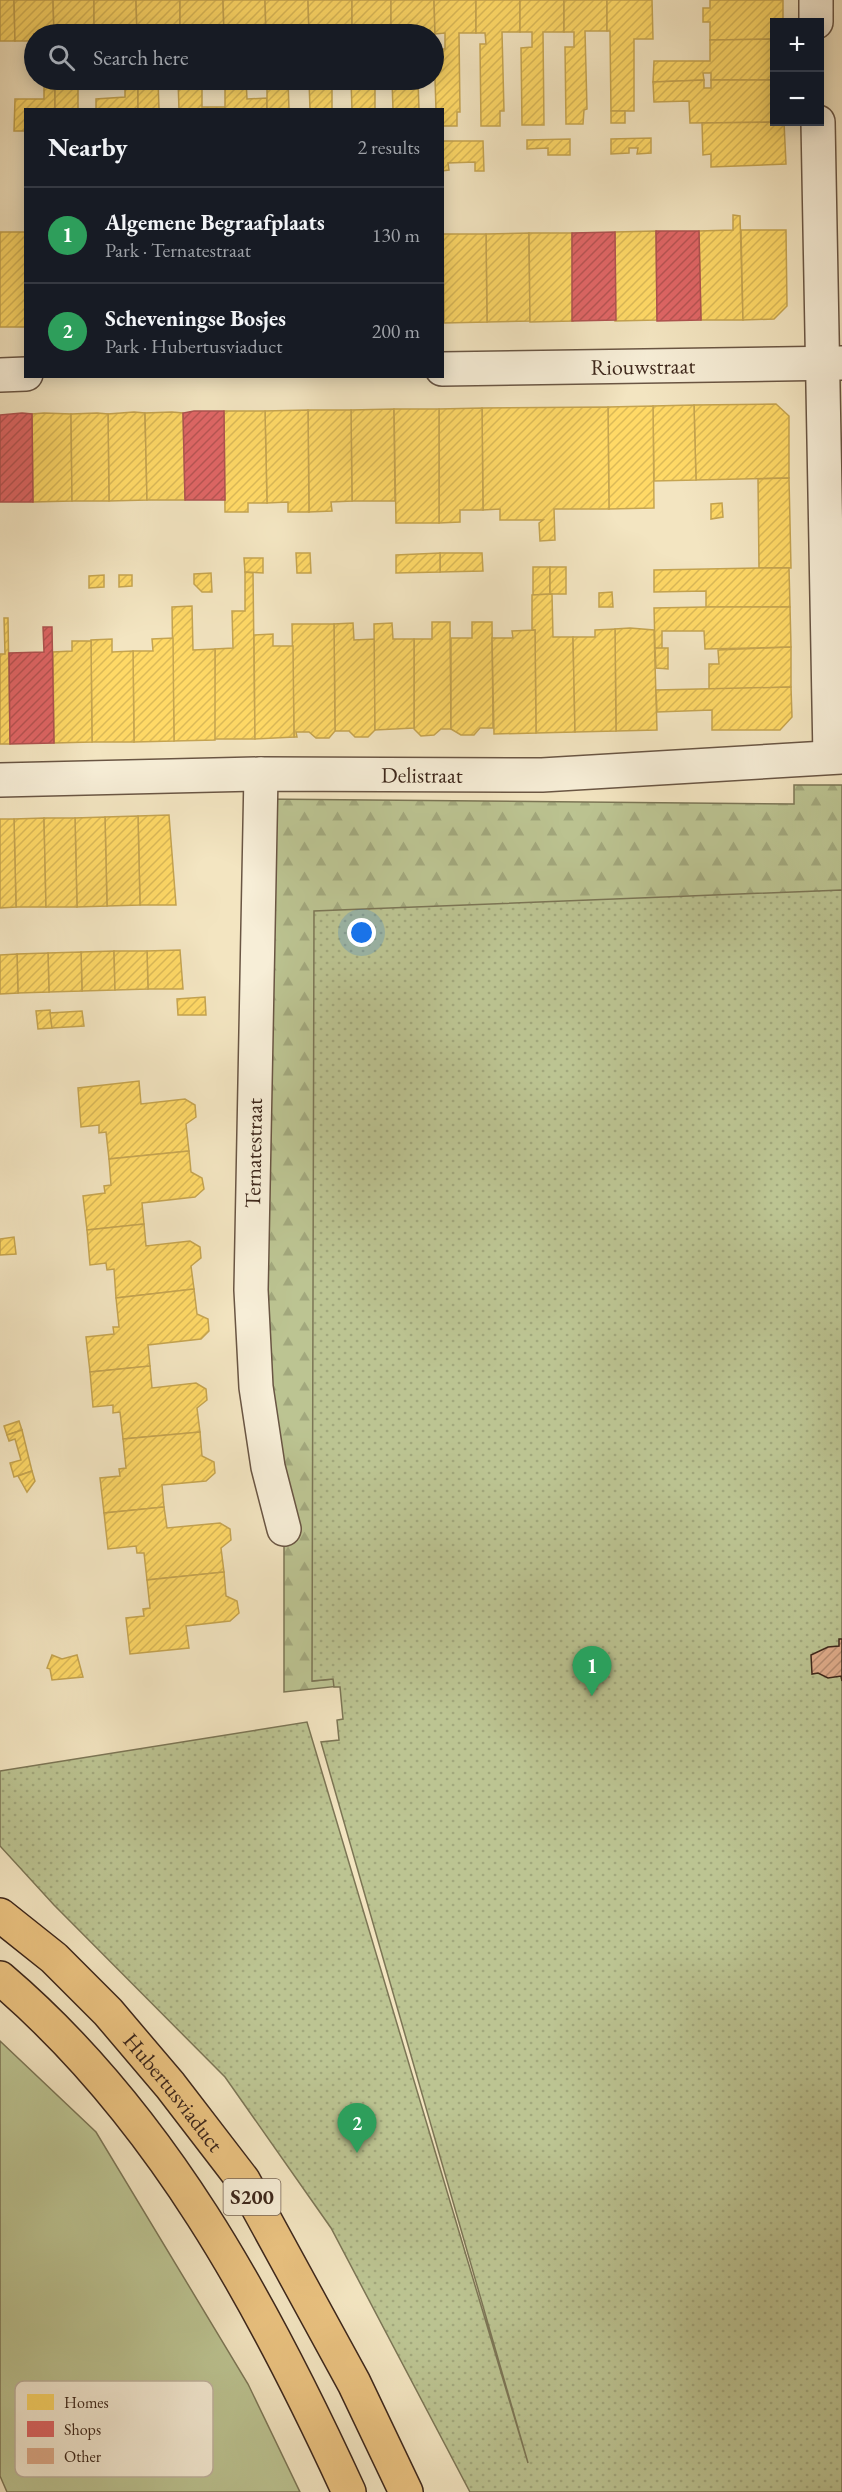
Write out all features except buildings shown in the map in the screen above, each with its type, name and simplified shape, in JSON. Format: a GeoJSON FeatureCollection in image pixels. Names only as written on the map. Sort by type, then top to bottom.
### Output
{"type":"FeatureCollection","features":[{"type":"Feature","properties":{"kind":"main road"},"geometry":{"type":"LineString","coordinates":[[0,1906],[36,1943]]}},
{"type":"Feature","properties":{"kind":"main road","name":"Hubertusviaduct"},"geometry":{"type":"LineString","coordinates":[[0,1915],[36,1943],[86,1989],[139,2046],[243,2180],[354,2383],[406,2492]]}},
{"type":"Feature","properties":{"kind":"main road","name":"Hubertusviaduct"},"geometry":{"type":"LineString","coordinates":[[0,1978],[42,2016],[110,2088],[184,2187],[241,2278],[322,2433],[349,2492]]}},
{"type":"Feature","properties":{"kind":"street"},"geometry":{"type":"LineString","coordinates":[[816,0],[816,18]]}},
{"type":"Feature","properties":{"kind":"street"},"geometry":{"type":"LineString","coordinates":[[818,126],[832,363],[836,757]]}},
{"type":"Feature","properties":{"kind":"street","name":"Riouwstraat"},"geometry":{"type":"LineString","coordinates":[[444,369],[832,363]]}},
{"type":"Feature","properties":{"kind":"street"},"geometry":{"type":"LineString","coordinates":[[0,375],[24,374]]}},
{"type":"Feature","properties":{"kind":"street","name":"Delistraat"},"geometry":{"type":"LineString","coordinates":[[0,780],[261,774],[542,775],[836,757]]}},
{"type":"Feature","properties":{"kind":"street","name":"Ternatestraat"},"geometry":{"type":"LineString","coordinates":[[261,774],[251,1290],[256,1387],[268,1467],[284,1529]]}},
{"type":"Feature","properties":{"kind":"green space"},"geometry":{"type":"Polygon","coordinates":[[[794,785],[842,785],[842,968],[313,1681],[333,1679],[340,1686],[284,1692],[284,1530],[268,1467],[259,799],[794,804],[794,785]]]}},
{"type":"Feature","properties":{"kind":"green space"},"geometry":{"type":"Polygon","coordinates":[[[842,890],[842,2492],[470,2492],[331,2228],[225,2077],[54,1905],[0,1846],[0,1771],[307,1722],[528,2463],[321,1742],[339,1740],[337,1720],[343,1719],[340,1687],[334,1687],[333,1679],[312,1681],[314,911],[842,890]]]}},
{"type":"Feature","properties":{"kind":"green space"},"geometry":{"type":"Polygon","coordinates":[[[0,2041],[96,2132],[248,2384],[300,2492],[7,2492],[0,2476],[0,2041]]]}},
{"type":"Feature","properties":{"kind":"place","name":"Algemene Begraafplaats"},"geometry":{"type":"Point","coordinates":[592,1696]}},
{"type":"Feature","properties":{"kind":"place","name":"Scheveningse Bosjes"},"geometry":{"type":"Point","coordinates":[357,2153]}}]}
